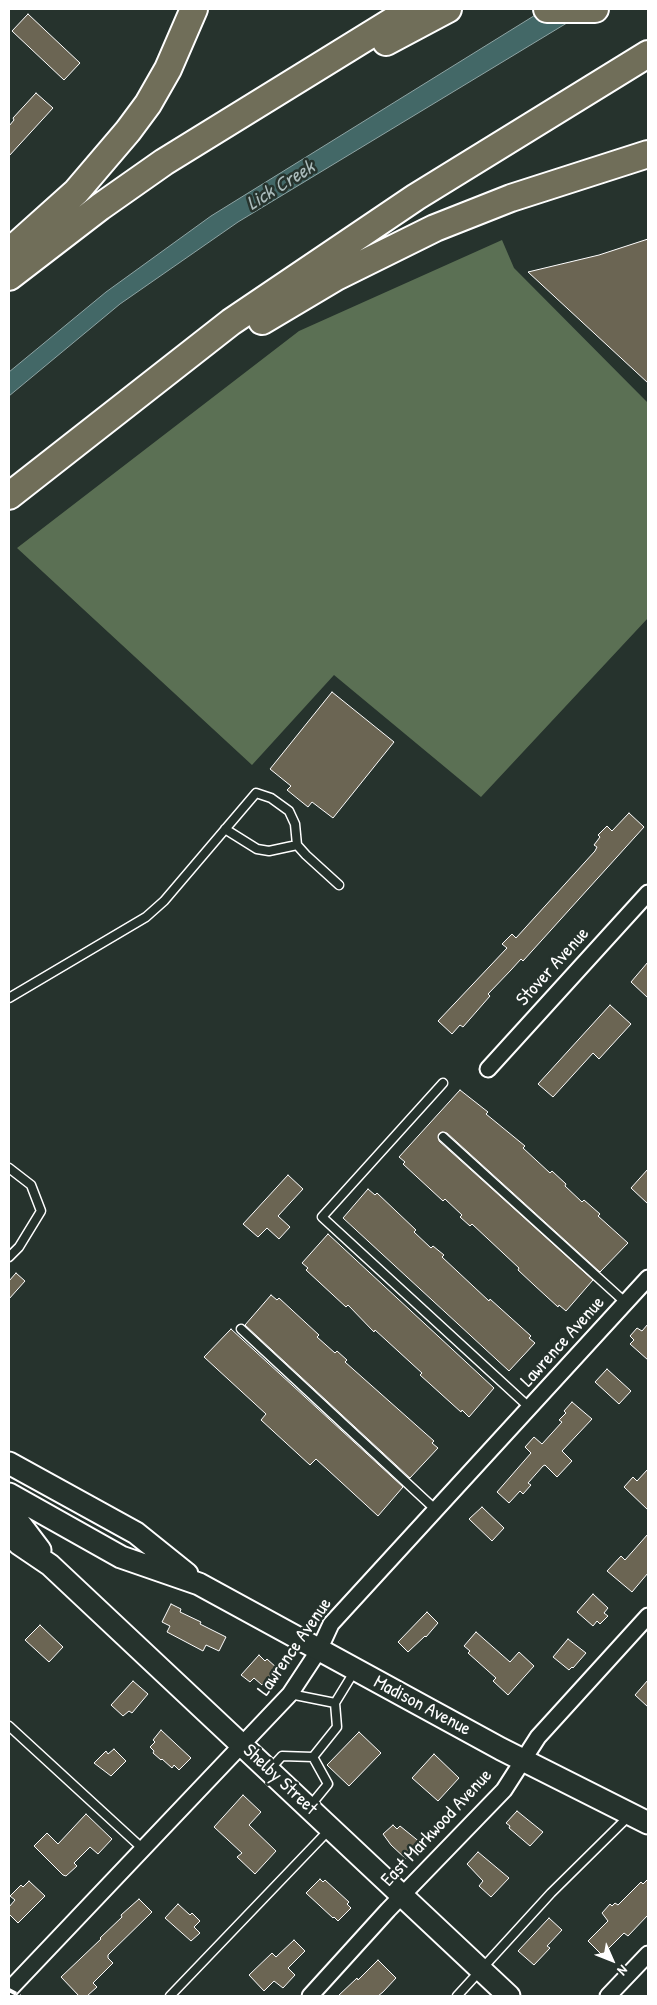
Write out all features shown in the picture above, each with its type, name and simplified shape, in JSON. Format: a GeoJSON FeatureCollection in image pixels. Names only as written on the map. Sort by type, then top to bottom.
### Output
{"type":"FeatureCollection","features":[{"type":"Feature","properties":{"kind":"highway"},"geometry":{"type":"LineString","coordinates":[[9,252],[80,187],[128,131],[148,104],[168,69],[194,9]]}},
{"type":"Feature","properties":{"kind":"highway"},"geometry":{"type":"LineString","coordinates":[[9,277],[68,230],[132,184],[197,141],[412,9]]}},
{"type":"Feature","properties":{"kind":"highway"},"geometry":{"type":"LineString","coordinates":[[242,114],[419,26],[448,9]]}},
{"type":"Feature","properties":{"kind":"highway"},"geometry":{"type":"LineString","coordinates":[[547,9],[595,9]]}},
{"type":"Feature","properties":{"kind":"highway"},"geometry":{"type":"LineString","coordinates":[[9,496],[231,322],[416,197],[648,54]]}},
{"type":"Feature","properties":{"kind":"highway"},"geometry":{"type":"LineString","coordinates":[[157,379],[215,352],[289,304],[336,277],[435,228],[511,198],[648,154]]}},
{"type":"Feature","properties":{"kind":"main road","name":"Madison Avenue"},"geometry":{"type":"LineString","coordinates":[[9,1463],[136,1533],[199,1584]]}},
{"type":"Feature","properties":{"kind":"main road","name":"Madison Avenue"},"geometry":{"type":"LineString","coordinates":[[9,1494],[121,1557],[199,1584],[522,1760],[639,1819]]}},
{"type":"Feature","properties":{"kind":"main road","name":"Shelby Street"},"geometry":{"type":"LineString","coordinates":[[9,1509],[50,1564],[509,1996]]}},
{"type":"Feature","properties":{"kind":"main road"},"geometry":{"type":"LineString","coordinates":[[50,1564],[47,1543],[49,1537],[62,1523]]}},
{"type":"Feature","properties":{"kind":"main road","name":"Shelby Street"},"geometry":{"type":"LineString","coordinates":[[9,1534],[19,1544],[50,1564]]}},
{"type":"Feature","properties":{"kind":"street","name":"Stover Avenue"},"geometry":{"type":"LineString","coordinates":[[488,1068],[645,903]]}},
{"type":"Feature","properties":{"kind":"street","name":"Lawrence Avenue"},"geometry":{"type":"LineString","coordinates":[[9,1990],[290,1694],[319,1650],[331,1624],[648,1278]]}},
{"type":"Feature","properties":{"kind":"street","name":"East Markwood Avenue"},"geometry":{"type":"LineString","coordinates":[[310,1996],[402,1896],[504,1790],[522,1760],[543,1731],[648,1616]]}},
{"type":"Feature","properties":{"kind":"street"},"geometry":{"type":"LineString","coordinates":[[608,1996],[648,1954]]}},
{"type":"Feature","properties":{"kind":"lane"},"geometry":{"type":"LineString","coordinates":[[9,998],[146,918],[164,901],[256,793],[271,798],[289,811],[295,824],[297,845],[339,885]]}},
{"type":"Feature","properties":{"kind":"lane"},"geometry":{"type":"LineString","coordinates":[[225,829],[258,850],[269,851],[297,845]]}},
{"type":"Feature","properties":{"kind":"lane"},"geometry":{"type":"LineString","coordinates":[[443,1084],[322,1217],[530,1408]]}},
{"type":"Feature","properties":{"kind":"lane"},"geometry":{"type":"LineString","coordinates":[[443,1137],[626,1303]]}},
{"type":"Feature","properties":{"kind":"lane"},"geometry":{"type":"LineString","coordinates":[[9,1168],[31,1185],[41,1210],[19,1248],[9,1257]]}},
{"type":"Feature","properties":{"kind":"lane"},"geometry":{"type":"LineString","coordinates":[[241,1329],[436,1510]]}},
{"type":"Feature","properties":{"kind":"lane"},"geometry":{"type":"LineString","coordinates":[[313,1757],[337,1727],[334,1703],[355,1670]]}},
{"type":"Feature","properties":{"kind":"lane"},"geometry":{"type":"LineString","coordinates":[[290,1694],[334,1703]]}},
{"type":"Feature","properties":{"kind":"lane"},"geometry":{"type":"LineString","coordinates":[[9,1726],[143,1849]]}},
{"type":"Feature","properties":{"kind":"lane"},"geometry":{"type":"LineString","coordinates":[[269,1770],[282,1756],[313,1757]]}},
{"type":"Feature","properties":{"kind":"lane"},"geometry":{"type":"LineString","coordinates":[[309,1808],[328,1784],[313,1757]]}},
{"type":"Feature","properties":{"kind":"lane"},"geometry":{"type":"LineString","coordinates":[[457,1996],[551,1893],[639,1819]]}},
{"type":"Feature","properties":{"kind":"lane"},"geometry":{"type":"LineString","coordinates":[[170,1996],[331,1828]]}},
{"type":"Feature","properties":{"kind":"green space"},"geometry":{"type":"Polygon","coordinates":[[[502,240],[514,268],[648,403],[648,618],[481,797],[334,675],[252,765],[17,548],[299,331],[502,240]]]}},
{"type":"Feature","properties":{"kind":"water","name":"Lick Creek"},"geometry":{"type":"Polygon","coordinates":[[[545,9],[590,9],[238,222],[120,304],[9,396],[9,372],[106,292],[211,216],[545,9]]]}},
{"type":"Feature","properties":{"kind":"building"},"geometry":{"type":"Polygon","coordinates":[[[28,14],[80,63],[64,80],[12,31],[28,14]]]}},
{"type":"Feature","properties":{"kind":"building"},"geometry":{"type":"Polygon","coordinates":[[[36,93],[53,108],[9,156],[9,126],[14,120],[13,118],[36,93]]]}},
{"type":"Feature","properties":{"kind":"building"},"geometry":{"type":"Polygon","coordinates":[[[648,239],[648,383],[528,272],[599,255],[648,239]]]}},
{"type":"Feature","properties":{"kind":"building"},"geometry":{"type":"Polygon","coordinates":[[[332,692],[394,742],[333,818],[312,802],[308,807],[287,790],[291,786],[270,769],[332,692]]]}},
{"type":"Feature","properties":{"kind":"building"},"geometry":{"type":"Polygon","coordinates":[[[629,813],[644,827],[523,961],[521,959],[488,994],[490,996],[463,1027],[460,1025],[452,1034],[438,1021],[507,948],[502,944],[512,934],[516,938],[595,851],[597,847],[594,845],[600,837],[598,835],[607,826],[612,831],[629,813]]]}},
{"type":"Feature","properties":{"kind":"building"},"geometry":{"type":"Polygon","coordinates":[[[648,962],[648,998],[631,982],[648,962]]]}},
{"type":"Feature","properties":{"kind":"building"},"geometry":{"type":"Polygon","coordinates":[[[610,1005],[631,1024],[599,1059],[593,1053],[553,1097],[538,1084],[610,1005]]]}},
{"type":"Feature","properties":{"kind":"building"},"geometry":{"type":"Polygon","coordinates":[[[460,1090],[488,1112],[486,1114],[525,1146],[523,1148],[550,1173],[552,1171],[582,1202],[584,1200],[600,1214],[598,1216],[628,1243],[600,1272],[447,1133],[442,1132],[439,1134],[439,1141],[593,1280],[566,1311],[559,1305],[558,1307],[534,1285],[518,1270],[519,1268],[472,1224],[470,1226],[460,1217],[462,1215],[445,1199],[443,1201],[403,1164],[405,1162],[399,1157],[460,1090]]]}},
{"type":"Feature","properties":{"kind":"building"},"geometry":{"type":"Polygon","coordinates":[[[648,1169],[648,1204],[631,1188],[648,1169]]]}},
{"type":"Feature","properties":{"kind":"building"},"geometry":{"type":"Polygon","coordinates":[[[288,1175],[303,1189],[278,1216],[290,1227],[279,1239],[267,1228],[258,1237],[243,1224],[288,1175]]]}},
{"type":"Feature","properties":{"kind":"building"},"geometry":{"type":"Polygon","coordinates":[[[368,1189],[375,1195],[377,1193],[416,1230],[414,1232],[431,1248],[433,1246],[444,1255],[442,1257],[489,1301],[490,1299],[531,1336],[529,1338],[535,1343],[509,1371],[343,1218],[368,1189]]]}},
{"type":"Feature","properties":{"kind":"building"},"geometry":{"type":"Polygon","coordinates":[[[328,1234],[494,1388],[469,1417],[420,1375],[422,1373],[375,1330],[374,1332],[348,1305],[346,1307],[306,1270],[308,1268],[302,1263],[328,1234]]]}},
{"type":"Feature","properties":{"kind":"building"},"geometry":{"type":"Polygon","coordinates":[[[16,1273],[25,1281],[9,1299],[9,1281],[16,1273]]]}},
{"type":"Feature","properties":{"kind":"building"},"geometry":{"type":"Polygon","coordinates":[[[271,1295],[277,1300],[279,1298],[319,1335],[317,1337],[335,1353],[337,1351],[347,1360],[345,1362],[434,1441],[432,1443],[438,1448],[410,1478],[245,1325],[271,1295]]]}},
{"type":"Feature","properties":{"kind":"building"},"geometry":{"type":"Polygon","coordinates":[[[648,1324],[648,1360],[630,1344],[634,1340],[630,1336],[637,1328],[642,1331],[648,1324]]]}},
{"type":"Feature","properties":{"kind":"building"},"geometry":{"type":"Polygon","coordinates":[[[231,1329],[403,1487],[378,1516],[316,1459],[310,1465],[261,1420],[266,1414],[204,1357],[231,1329]]]}},
{"type":"Feature","properties":{"kind":"building"},"geometry":{"type":"Polygon","coordinates":[[[607,1369],[631,1391],[619,1404],[595,1382],[607,1369]]]}},
{"type":"Feature","properties":{"kind":"building"},"geometry":{"type":"Polygon","coordinates":[[[572,1402],[592,1419],[562,1451],[572,1461],[557,1477],[545,1465],[543,1466],[528,1483],[531,1485],[523,1494],[520,1491],[509,1503],[497,1492],[531,1453],[525,1447],[534,1437],[542,1444],[562,1422],[559,1420],[566,1413],[564,1411],[572,1402]]]}},
{"type":"Feature","properties":{"kind":"building"},"geometry":{"type":"Polygon","coordinates":[[[648,1469],[648,1510],[624,1487],[633,1477],[637,1481],[648,1469]]]}},
{"type":"Feature","properties":{"kind":"building"},"geometry":{"type":"Polygon","coordinates":[[[482,1507],[504,1528],[492,1541],[469,1519],[482,1507]]]}},
{"type":"Feature","properties":{"kind":"building"},"geometry":{"type":"Polygon","coordinates":[[[648,1534],[648,1573],[632,1592],[607,1571],[621,1556],[625,1560],[648,1534]]]}},
{"type":"Feature","properties":{"kind":"building"},"geometry":{"type":"Polygon","coordinates":[[[593,1594],[608,1608],[604,1613],[608,1616],[600,1624],[597,1621],[593,1626],[577,1612],[593,1594]]]}},
{"type":"Feature","properties":{"kind":"building"},"geometry":{"type":"Polygon","coordinates":[[[171,1604],[181,1609],[180,1612],[201,1622],[200,1624],[226,1637],[219,1651],[206,1645],[203,1651],[167,1632],[170,1626],[162,1622],[171,1604]]]}},
{"type":"Feature","properties":{"kind":"building"},"geometry":{"type":"Polygon","coordinates":[[[427,1612],[438,1623],[426,1637],[408,1652],[398,1642],[427,1612]]]}},
{"type":"Feature","properties":{"kind":"building"},"geometry":{"type":"Polygon","coordinates":[[[40,1625],[63,1647],[49,1662],[25,1640],[40,1625]]]}},
{"type":"Feature","properties":{"kind":"building"},"geometry":{"type":"Polygon","coordinates":[[[476,1632],[510,1662],[519,1652],[534,1666],[508,1695],[493,1681],[496,1678],[468,1653],[470,1651],[464,1646],[476,1632]]]}},
{"type":"Feature","properties":{"kind":"building"},"geometry":{"type":"Polygon","coordinates":[[[568,1639],[586,1653],[569,1670],[553,1657],[568,1639]]]}},
{"type":"Feature","properties":{"kind":"building"},"geometry":{"type":"Polygon","coordinates":[[[259,1655],[277,1668],[262,1685],[254,1678],[250,1682],[241,1675],[259,1655]]]}},
{"type":"Feature","properties":{"kind":"building"},"geometry":{"type":"Polygon","coordinates":[[[648,1680],[648,1707],[635,1695],[648,1680]]]}},
{"type":"Feature","properties":{"kind":"building"},"geometry":{"type":"Polygon","coordinates":[[[133,1681],[148,1694],[132,1713],[129,1711],[123,1716],[111,1705],[133,1681]]]}},
{"type":"Feature","properties":{"kind":"building"},"geometry":{"type":"Polygon","coordinates":[[[161,1730],[191,1758],[179,1770],[174,1765],[172,1768],[161,1760],[153,1753],[154,1751],[150,1747],[161,1730]]]}},
{"type":"Feature","properties":{"kind":"building"},"geometry":{"type":"Polygon","coordinates":[[[359,1732],[381,1753],[349,1786],[327,1765],[359,1732]]]}},
{"type":"Feature","properties":{"kind":"building"},"geometry":{"type":"Polygon","coordinates":[[[114,1749],[126,1761],[111,1776],[94,1763],[106,1751],[108,1754],[114,1749]]]}},
{"type":"Feature","properties":{"kind":"building"},"geometry":{"type":"Polygon","coordinates":[[[434,1754],[459,1778],[438,1801],[412,1778],[434,1754]]]}},
{"type":"Feature","properties":{"kind":"building"},"geometry":{"type":"Polygon","coordinates":[[[243,1795],[261,1812],[249,1825],[276,1851],[255,1874],[237,1857],[242,1853],[214,1827],[243,1795]]]}},
{"type":"Feature","properties":{"kind":"building"},"geometry":{"type":"Polygon","coordinates":[[[517,1811],[543,1832],[530,1846],[509,1828],[510,1826],[506,1823],[517,1811]]]}},
{"type":"Feature","properties":{"kind":"building"},"geometry":{"type":"Polygon","coordinates":[[[86,1814],[112,1839],[98,1854],[90,1847],[74,1863],[77,1866],[66,1876],[63,1875],[34,1846],[47,1833],[58,1844],[86,1814]]]}},
{"type":"Feature","properties":{"kind":"building"},"geometry":{"type":"Polygon","coordinates":[[[393,1825],[397,1829],[400,1826],[421,1843],[406,1859],[391,1845],[383,1834],[393,1825]]]}},
{"type":"Feature","properties":{"kind":"building"},"geometry":{"type":"Polygon","coordinates":[[[478,1852],[509,1878],[491,1897],[479,1886],[483,1881],[467,1864],[478,1852]]]}},
{"type":"Feature","properties":{"kind":"building"},"geometry":{"type":"Polygon","coordinates":[[[320,1879],[323,1882],[325,1880],[349,1902],[347,1904],[351,1908],[338,1921],[306,1893],[320,1879]]]}},
{"type":"Feature","properties":{"kind":"building"},"geometry":{"type":"Polygon","coordinates":[[[648,1879],[648,1915],[628,1936],[624,1933],[602,1955],[588,1941],[608,1921],[602,1913],[610,1904],[612,1906],[615,1903],[618,1905],[641,1882],[643,1884],[648,1879]]]}},
{"type":"Feature","properties":{"kind":"building"},"geometry":{"type":"Polygon","coordinates":[[[29,1881],[45,1896],[18,1923],[9,1914],[9,1907],[15,1900],[10,1896],[21,1885],[23,1887],[29,1881]]]}},
{"type":"Feature","properties":{"kind":"building"},"geometry":{"type":"Polygon","coordinates":[[[139,1899],[152,1912],[108,1955],[108,1958],[113,1963],[93,1983],[97,1987],[87,1996],[79,1996],[61,1977],[139,1899]]]}},
{"type":"Feature","properties":{"kind":"building"},"geometry":{"type":"Polygon","coordinates":[[[178,1904],[200,1921],[194,1927],[200,1933],[191,1941],[165,1918],[178,1904]]]}},
{"type":"Feature","properties":{"kind":"building"},"geometry":{"type":"Polygon","coordinates":[[[549,1918],[562,1930],[547,1946],[550,1948],[534,1965],[518,1951],[549,1918]]]}},
{"type":"Feature","properties":{"kind":"building"},"geometry":{"type":"Polygon","coordinates":[[[294,1940],[305,1951],[288,1968],[295,1975],[283,1988],[274,1981],[264,1991],[249,1975],[272,1953],[276,1957],[294,1940]]]}},
{"type":"Feature","properties":{"kind":"building"},"geometry":{"type":"Polygon","coordinates":[[[378,1960],[396,1978],[383,1992],[378,1996],[338,1996],[357,1978],[358,1980],[378,1960]]]}},
{"type":"Feature","properties":{"kind":"railway"},"geometry":{"type":"LineString","coordinates":[[9,1990],[20,1996]]}}]}
